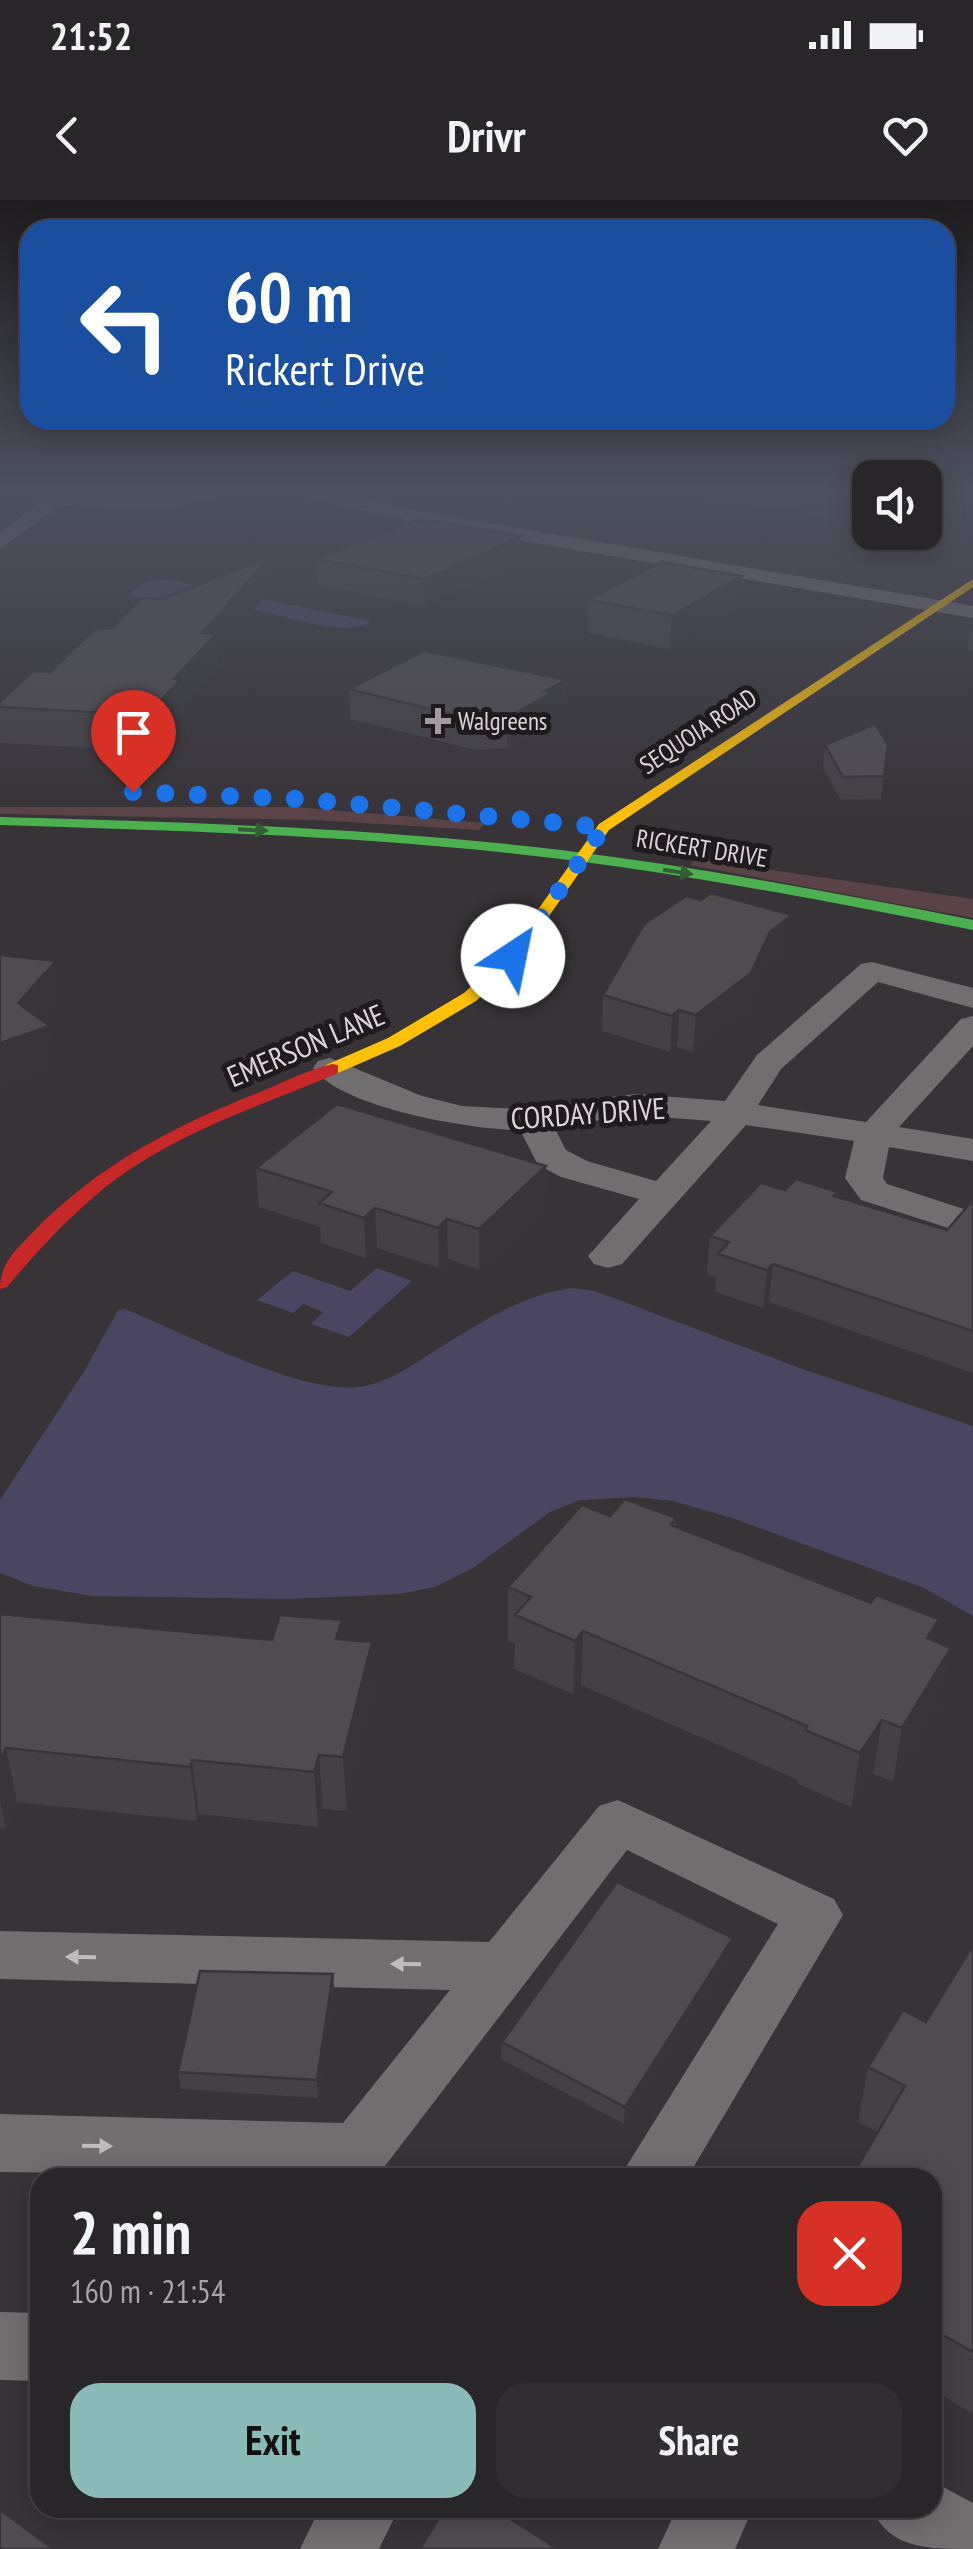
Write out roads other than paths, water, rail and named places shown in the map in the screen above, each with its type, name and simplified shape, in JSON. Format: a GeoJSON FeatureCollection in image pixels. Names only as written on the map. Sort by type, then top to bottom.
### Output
{"type":"FeatureCollection","features":[{"type":"Feature","properties":{"kind":"street"},"geometry":{"type":"LineString","coordinates":[[924,604],[973,612]]}},
{"type":"Feature","properties":{"kind":"street","name":"SEQUOIA ROAD"},"geometry":{"type":"LineString","coordinates":[[595,826],[941,604]]}},
{"type":"Feature","properties":{"kind":"street","name":"RICKERT DRIVE"},"geometry":{"type":"LineString","coordinates":[[0,821],[310,833],[582,858],[780,888],[973,925]]}},
{"type":"Feature","properties":{"kind":"street","name":"RICKERT DRIVE"},"geometry":{"type":"LineString","coordinates":[[595,826],[642,832]]}},
{"type":"Feature","properties":{"kind":"street","name":"EMERSON LANE"},"geometry":{"type":"LineString","coordinates":[[0,1283],[39,1234],[74,1202],[142,1154],[394,1042],[470,997],[513,956],[582,858],[595,826]]}},
{"type":"Feature","properties":{"kind":"street"},"geometry":{"type":"LineString","coordinates":[[608,1256],[736,1114],[754,1080],[769,1062],[872,971],[973,998]]}},
{"type":"Feature","properties":{"kind":"street"},"geometry":{"type":"LineString","coordinates":[[973,1026],[873,1135],[864,1178],[874,1192],[973,1224]]}},
{"type":"Feature","properties":{"kind":"street","name":"CORDAY DRIVE"},"geometry":{"type":"LineString","coordinates":[[330,1068],[400,1103],[439,1114],[504,1122],[643,1104],[973,1150]]}},
{"type":"Feature","properties":{"kind":"street"},"geometry":{"type":"LineString","coordinates":[[532,1119],[551,1157],[574,1168],[662,1194]]}},
{"type":"Feature","properties":{"kind":"street"},"geometry":{"type":"LineString","coordinates":[[0,2143],[354,2165],[618,1821],[814,1915],[656,2168]]}},
{"type":"Feature","properties":{"kind":"street"},"geometry":{"type":"LineString","coordinates":[[0,1955],[503,1967]]}},
{"type":"Feature","properties":{"kind":"street"},"geometry":{"type":"LineString","coordinates":[[0,2346],[30,2348]]}},
{"type":"Feature","properties":{"kind":"street"},"geometry":{"type":"LineString","coordinates":[[337,2549],[356,2518]]}},
{"type":"Feature","properties":{"kind":"street"},"geometry":{"type":"LineString","coordinates":[[695,2549],[711,2518]]}},
{"type":"Feature","properties":{"kind":"street"},"geometry":{"type":"LineString","coordinates":[[927,2518],[973,2543]]}},
{"type":"Feature","properties":{"kind":"place","name":"Walgreens"},"geometry":{"type":"Point","coordinates":[438,721]}}]}
